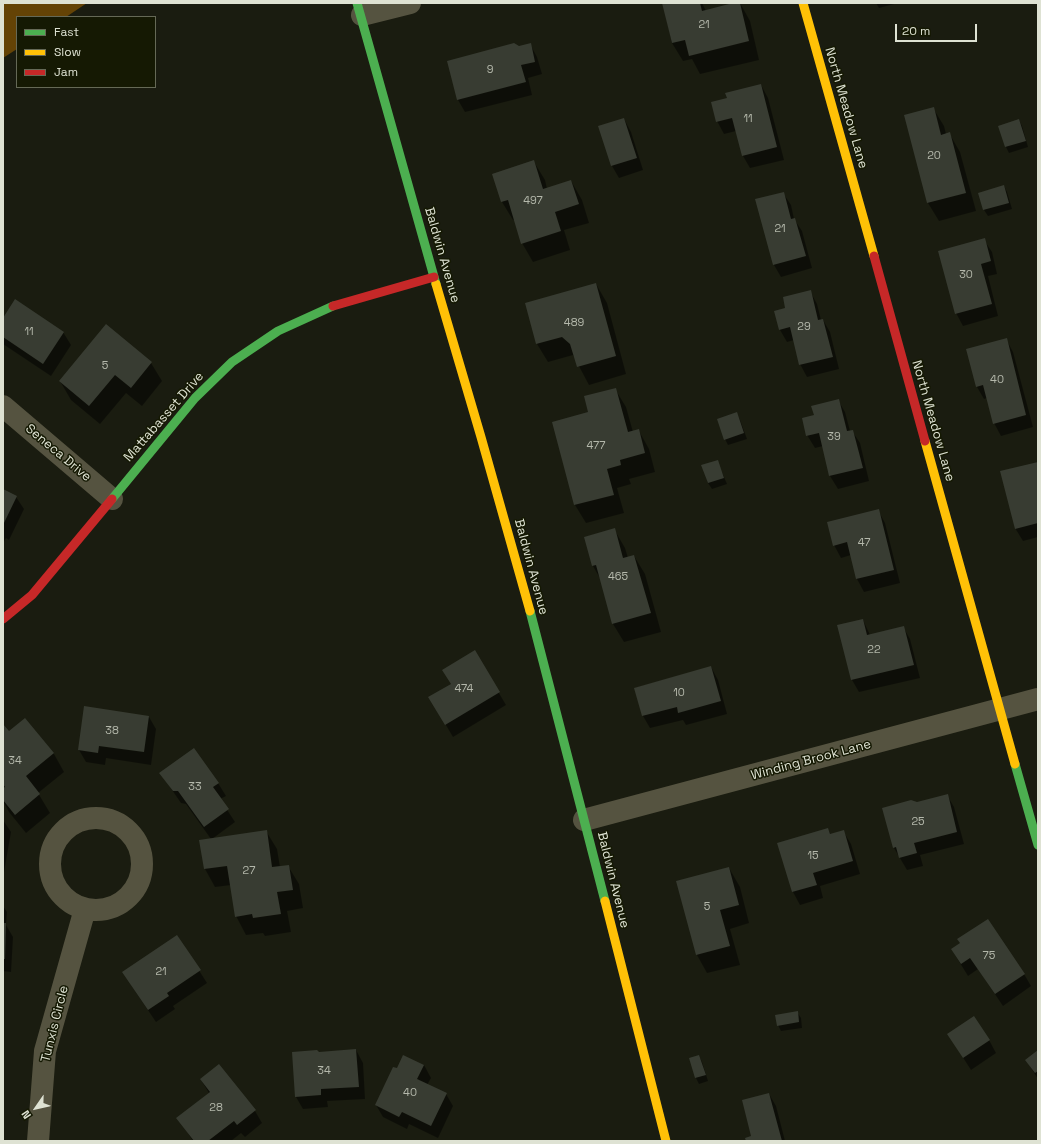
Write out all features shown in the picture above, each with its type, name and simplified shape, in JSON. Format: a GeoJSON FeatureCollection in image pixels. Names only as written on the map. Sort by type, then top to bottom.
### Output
{"type":"FeatureCollection","features":[{"type":"Feature","properties":{"kind":"street"},"geometry":{"type":"LineString","coordinates":[[359,9],[410,3]]}},
{"type":"Feature","properties":{"kind":"street","name":"North Meadow Lane"},"geometry":{"type":"LineString","coordinates":[[803,3],[1038,845]]}},
{"type":"Feature","properties":{"kind":"street","name":"Baldwin Avenue"},"geometry":{"type":"LineString","coordinates":[[359,9],[434,277],[504,517],[544,665],[666,1141]]}},
{"type":"Feature","properties":{"kind":"street","name":"Mattabasset Drive"},"geometry":{"type":"LineString","coordinates":[[3,619],[32,595],[195,398],[232,362],[278,331],[335,305],[434,277]]}},
{"type":"Feature","properties":{"kind":"street","name":"Seneca Drive"},"geometry":{"type":"LineString","coordinates":[[3,406],[112,499]]}},
{"type":"Feature","properties":{"kind":"street","name":"Winding Brook Lane"},"geometry":{"type":"LineString","coordinates":[[584,820],[1038,699]]}},
{"type":"Feature","properties":{"kind":"street"},"geometry":{"type":"LineString","coordinates":[[91,818],[106,819],[121,826],[133,837],[140,851],[142,865],[139,881],[128,898],[115,907],[101,910],[85,910],[68,901],[57,888],[52,878],[50,862],[54,845],[63,832],[76,823],[91,818]]}},
{"type":"Feature","properties":{"kind":"street","name":"Tunxis Circle"},"geometry":{"type":"LineString","coordinates":[[38,1141],[46,1051],[85,910]]}},
{"type":"Feature","properties":{"kind":"shaded area"},"geometry":{"type":"Polygon","coordinates":[[[3,3],[87,3],[68,16],[16,16],[16,50],[3,58],[3,3]]]}},
{"type":"Feature","properties":{"kind":"building"},"geometry":{"type":"Polygon","coordinates":[[[662,3],[700,3],[702,11],[733,3],[740,3],[749,41],[689,56],[685,40],[672,43],[662,3]]]}},
{"type":"Feature","properties":{"kind":"building"},"geometry":{"type":"Polygon","coordinates":[[[514,43],[519,46],[531,43],[535,62],[521,65],[526,82],[457,100],[447,61],[514,43]]]}},
{"type":"Feature","properties":{"kind":"building"},"geometry":{"type":"Polygon","coordinates":[[[761,84],[777,147],[742,156],[732,118],[716,122],[711,102],[727,98],[725,93],[761,84]]]}},
{"type":"Feature","properties":{"kind":"building"},"geometry":{"type":"Polygon","coordinates":[[[934,107],[941,135],[950,132],[966,193],[927,203],[904,115],[934,107]]]}},
{"type":"Feature","properties":{"kind":"building"},"geometry":{"type":"Polygon","coordinates":[[[624,118],[637,158],[611,166],[598,126],[624,118]]]}},
{"type":"Feature","properties":{"kind":"building"},"geometry":{"type":"Polygon","coordinates":[[[1019,119],[1026,141],[1005,147],[998,126],[1019,119]]]}},
{"type":"Feature","properties":{"kind":"building"},"geometry":{"type":"Polygon","coordinates":[[[534,160],[543,189],[571,180],[579,204],[555,212],[561,231],[521,244],[508,200],[501,202],[492,174],[534,160]]]}},
{"type":"Feature","properties":{"kind":"building"},"geometry":{"type":"Polygon","coordinates":[[[1004,185],[1009,203],[983,210],[978,193],[1004,185]]]}},
{"type":"Feature","properties":{"kind":"building"},"geometry":{"type":"Polygon","coordinates":[[[784,192],[791,219],[795,218],[806,256],[773,265],[755,199],[784,192]]]}},
{"type":"Feature","properties":{"kind":"building"},"geometry":{"type":"Polygon","coordinates":[[[985,238],[991,261],[981,264],[992,304],[955,314],[938,251],[985,238]]]}},
{"type":"Feature","properties":{"kind":"building"},"geometry":{"type":"Polygon","coordinates":[[[596,283],[616,356],[577,367],[570,344],[562,337],[536,344],[525,303],[596,283]]]}},
{"type":"Feature","properties":{"kind":"building"},"geometry":{"type":"Polygon","coordinates":[[[811,290],[818,320],[823,319],[833,357],[799,365],[790,327],[779,330],[774,311],[785,308],[783,297],[811,290]]]}},
{"type":"Feature","properties":{"kind":"building"},"geometry":{"type":"Polygon","coordinates":[[[15,299],[64,332],[43,364],[3,337],[3,318],[15,299]]]}},
{"type":"Feature","properties":{"kind":"building"},"geometry":{"type":"Polygon","coordinates":[[[106,324],[152,362],[131,388],[115,375],[89,406],[59,381],[106,324]]]}},
{"type":"Feature","properties":{"kind":"building"},"geometry":{"type":"Polygon","coordinates":[[[1007,338],[1026,415],[993,424],[983,385],[976,387],[966,349],[1007,338]]]}},
{"type":"Feature","properties":{"kind":"building"},"geometry":{"type":"Polygon","coordinates":[[[616,388],[628,432],[639,429],[645,453],[620,460],[621,465],[607,469],[614,495],[574,505],[552,422],[588,412],[584,396],[616,388]]]}},
{"type":"Feature","properties":{"kind":"building"},"geometry":{"type":"Polygon","coordinates":[[[839,399],[847,431],[853,430],[863,468],[829,476],[819,433],[806,436],[802,418],[814,415],[811,406],[839,399]]]}},
{"type":"Feature","properties":{"kind":"building"},"geometry":{"type":"Polygon","coordinates":[[[737,412],[744,433],[724,440],[717,419],[737,412]]]}},
{"type":"Feature","properties":{"kind":"building"},"geometry":{"type":"Polygon","coordinates":[[[718,460],[724,478],[708,483],[701,465],[718,460]]]}},
{"type":"Feature","properties":{"kind":"building"},"geometry":{"type":"Polygon","coordinates":[[[1038,462],[1038,523],[1015,529],[1000,471],[1038,462]]]}},
{"type":"Feature","properties":{"kind":"building"},"geometry":{"type":"Polygon","coordinates":[[[3,489],[17,496],[3,525],[3,489]]]}},
{"type":"Feature","properties":{"kind":"building"},"geometry":{"type":"Polygon","coordinates":[[[879,509],[894,570],[856,579],[847,542],[833,546],[827,522],[879,509]]]}},
{"type":"Feature","properties":{"kind":"building"},"geometry":{"type":"Polygon","coordinates":[[[615,528],[623,558],[634,555],[651,613],[612,624],[596,565],[592,566],[584,537],[615,528]]]}},
{"type":"Feature","properties":{"kind":"building"},"geometry":{"type":"Polygon","coordinates":[[[863,619],[867,635],[904,626],[914,665],[851,680],[837,625],[863,619]]]}},
{"type":"Feature","properties":{"kind":"building"},"geometry":{"type":"Polygon","coordinates":[[[475,650],[500,692],[445,725],[428,697],[451,684],[442,670],[475,650]]]}},
{"type":"Feature","properties":{"kind":"building"},"geometry":{"type":"Polygon","coordinates":[[[711,666],[721,701],[678,713],[677,707],[642,716],[634,688],[711,666]]]}},
{"type":"Feature","properties":{"kind":"building"},"geometry":{"type":"Polygon","coordinates":[[[84,706],[149,716],[144,752],[99,746],[98,753],[78,750],[84,706]]]}},
{"type":"Feature","properties":{"kind":"building"},"geometry":{"type":"Polygon","coordinates":[[[25,718],[54,753],[26,776],[40,794],[15,815],[3,800],[3,788],[5,787],[3,784],[3,724],[9,731],[25,718]]]}},
{"type":"Feature","properties":{"kind":"building"},"geometry":{"type":"Polygon","coordinates":[[[194,748],[219,783],[213,787],[229,809],[204,827],[178,791],[173,791],[159,773],[194,748]]]}},
{"type":"Feature","properties":{"kind":"building"},"geometry":{"type":"Polygon","coordinates":[[[948,794],[957,832],[914,843],[917,853],[899,858],[896,847],[893,848],[882,808],[911,800],[917,802],[948,794]]]}},
{"type":"Feature","properties":{"kind":"building"},"geometry":{"type":"Polygon","coordinates":[[[828,828],[830,834],[844,830],[853,861],[813,873],[817,885],[792,892],[777,843],[828,828]]]}},
{"type":"Feature","properties":{"kind":"building"},"geometry":{"type":"Polygon","coordinates":[[[267,830],[272,867],[289,865],[293,890],[277,892],[281,914],[253,918],[252,914],[235,917],[227,866],[204,869],[199,840],[267,830]]]}},
{"type":"Feature","properties":{"kind":"building"},"geometry":{"type":"Polygon","coordinates":[[[729,867],[739,905],[720,910],[730,946],[696,955],[676,881],[729,867]]]}},
{"type":"Feature","properties":{"kind":"building"},"geometry":{"type":"Polygon","coordinates":[[[988,919],[1025,974],[995,994],[970,958],[961,964],[951,949],[960,943],[957,939],[988,919]]]}},
{"type":"Feature","properties":{"kind":"building"},"geometry":{"type":"Polygon","coordinates":[[[3,923],[6,923],[5,959],[3,959],[3,923]]]}},
{"type":"Feature","properties":{"kind":"building"},"geometry":{"type":"Polygon","coordinates":[[[177,935],[201,970],[167,993],[169,996],[148,1010],[122,972],[177,935]]]}},
{"type":"Feature","properties":{"kind":"building"},"geometry":{"type":"Polygon","coordinates":[[[798,1011],[799,1022],[777,1026],[775,1015],[798,1011]]]}},
{"type":"Feature","properties":{"kind":"building"},"geometry":{"type":"Polygon","coordinates":[[[974,1016],[990,1040],[963,1058],[947,1034],[974,1016]]]}},
{"type":"Feature","properties":{"kind":"building"},"geometry":{"type":"Polygon","coordinates":[[[356,1049],[359,1087],[321,1089],[321,1095],[295,1097],[292,1052],[317,1050],[319,1052],[356,1049]]]}},
{"type":"Feature","properties":{"kind":"building"},"geometry":{"type":"Polygon","coordinates":[[[1038,1050],[1038,1071],[1035,1073],[1025,1060],[1038,1050]]]}},
{"type":"Feature","properties":{"kind":"building"},"geometry":{"type":"Polygon","coordinates":[[[403,1055],[424,1065],[417,1079],[447,1093],[431,1126],[402,1112],[399,1117],[375,1105],[393,1067],[397,1068],[403,1055]]]}},
{"type":"Feature","properties":{"kind":"building"},"geometry":{"type":"Polygon","coordinates":[[[699,1055],[706,1075],[695,1078],[689,1058],[699,1055]]]}},
{"type":"Feature","properties":{"kind":"building"},"geometry":{"type":"Polygon","coordinates":[[[219,1064],[256,1110],[237,1125],[234,1121],[208,1141],[194,1141],[176,1118],[210,1092],[200,1079],[219,1064]]]}},
{"type":"Feature","properties":{"kind":"building"},"geometry":{"type":"Polygon","coordinates":[[[769,1093],[782,1141],[746,1141],[745,1138],[751,1136],[742,1100],[769,1093]]]}},
{"type":"Feature","properties":{"kind":"traffic: fast"},"geometry":{"type":"LineString","coordinates":[[357,3],[436,284]]}},
{"type":"Feature","properties":{"kind":"traffic: fast"},"geometry":{"type":"LineString","coordinates":[[112,499],[195,398],[232,362],[278,331],[333,306]]}},
{"type":"Feature","properties":{"kind":"traffic: fast"},"geometry":{"type":"LineString","coordinates":[[530,611],[605,901]]}},
{"type":"Feature","properties":{"kind":"traffic: fast"},"geometry":{"type":"LineString","coordinates":[[1015,764],[1038,845]]}},
{"type":"Feature","properties":{"kind":"traffic: slow"},"geometry":{"type":"LineString","coordinates":[[803,3],[874,256]]}},
{"type":"Feature","properties":{"kind":"traffic: slow"},"geometry":{"type":"LineString","coordinates":[[436,284],[530,611]]}},
{"type":"Feature","properties":{"kind":"traffic: slow"},"geometry":{"type":"LineString","coordinates":[[925,441],[1015,764]]}},
{"type":"Feature","properties":{"kind":"traffic: slow"},"geometry":{"type":"LineString","coordinates":[[605,901],[666,1141]]}},
{"type":"Feature","properties":{"kind":"traffic: jam"},"geometry":{"type":"LineString","coordinates":[[874,256],[925,441]]}},
{"type":"Feature","properties":{"kind":"traffic: jam"},"geometry":{"type":"LineString","coordinates":[[333,306],[434,277]]}},
{"type":"Feature","properties":{"kind":"traffic: jam"},"geometry":{"type":"LineString","coordinates":[[3,619],[32,595],[112,499]]}}]}
